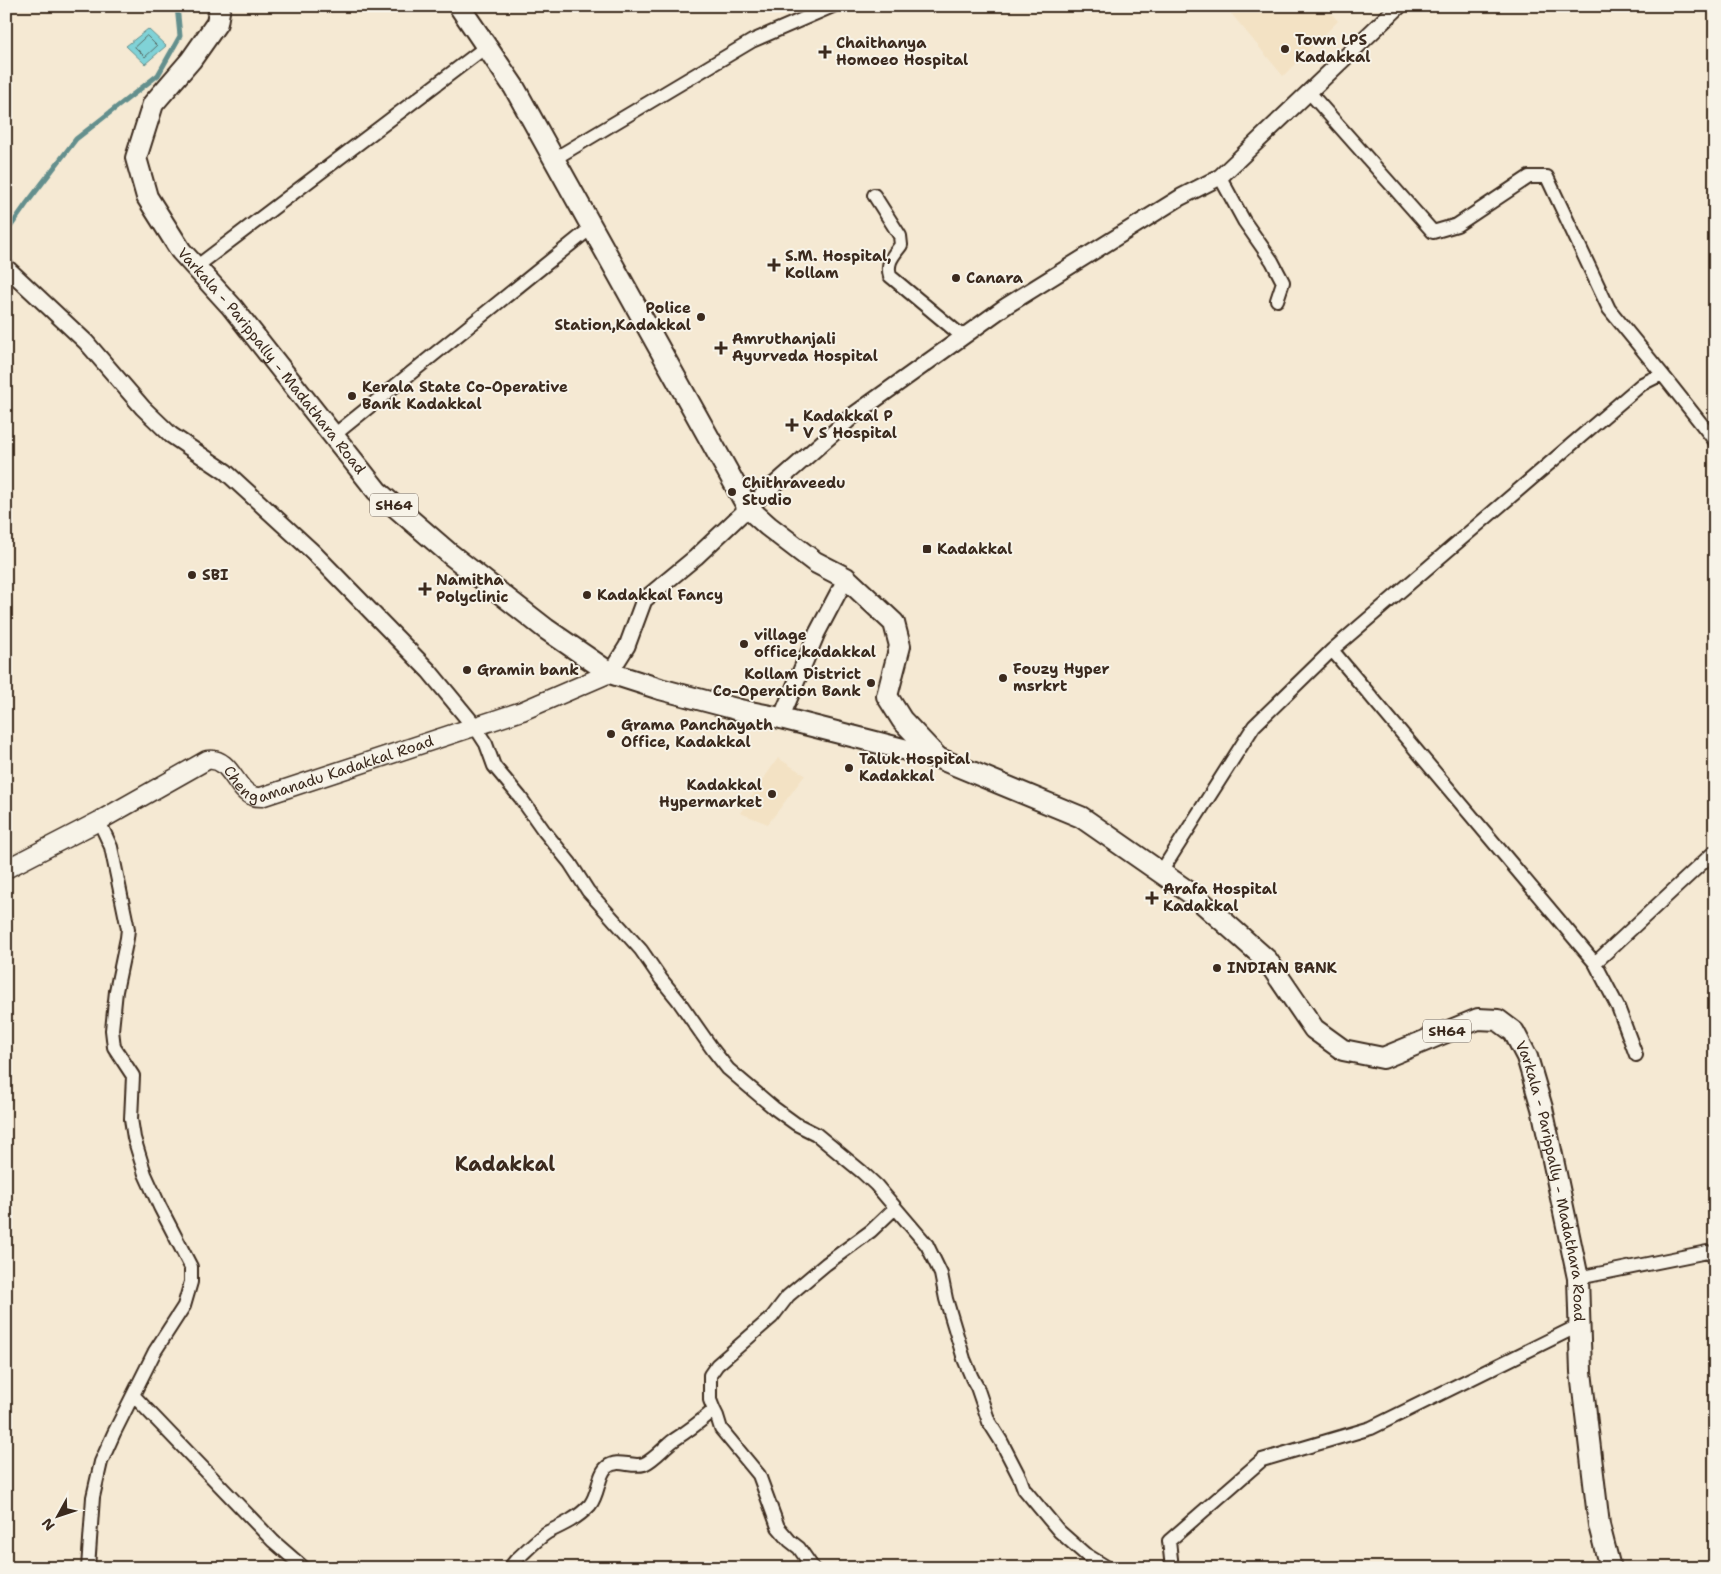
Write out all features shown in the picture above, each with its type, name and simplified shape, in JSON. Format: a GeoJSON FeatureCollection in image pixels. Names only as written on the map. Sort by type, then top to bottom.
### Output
{"type":"FeatureCollection","features":[{"type":"Feature","properties":{"kind":"main road","name":"Varkala - Parippally - Madathara Road"},"geometry":{"type":"LineString","coordinates":[[220,6],[217,23],[191,60],[153,104],[136,158],[147,197],[181,251],[232,306],[377,491],[443,548],[546,629],[610,673],[740,710],[781,718],[938,758],[1082,817],[1196,897],[1267,960],[1314,1029],[1343,1050],[1382,1058],[1478,1019],[1498,1020],[1514,1032],[1527,1057],[1542,1108],[1578,1278],[1581,1372],[1599,1525],[1610,1568]]}},
{"type":"Feature","properties":{"kind":"main road"},"geometry":{"type":"LineString","coordinates":[[460,6],[514,87],[748,508],[815,562],[846,578],[894,623],[900,646],[887,696],[902,720],[938,758]]}},
{"type":"Feature","properties":{"kind":"main road","name":"Chengamanadu Kadakkal Road"},"geometry":{"type":"LineString","coordinates":[[6,869],[99,821],[207,760],[216,760],[224,765],[246,792],[253,796],[261,797],[522,711],[610,673]]}},
{"type":"Feature","properties":{"kind":"street"},"geometry":{"type":"LineString","coordinates":[[554,159],[752,41],[833,6]]}},
{"type":"Feature","properties":{"kind":"street"},"geometry":{"type":"LineString","coordinates":[[610,673],[627,646],[644,600],[696,557],[748,508],[855,414],[1006,306],[1181,197],[1220,177],[1399,6]]}},
{"type":"Feature","properties":{"kind":"street"},"geometry":{"type":"LineString","coordinates":[[196,267],[487,46]]}},
{"type":"Feature","properties":{"kind":"street"},"geometry":{"type":"LineString","coordinates":[[1308,92],[1433,232],[1457,225],[1529,177],[1547,177],[1609,309],[1715,441]]}},
{"type":"Feature","properties":{"kind":"street"},"geometry":{"type":"LineString","coordinates":[[1220,177],[1244,221],[1272,261],[1283,282],[1277,300]]}},
{"type":"Feature","properties":{"kind":"street"},"geometry":{"type":"LineString","coordinates":[[874,195],[900,236],[901,245],[892,257],[888,267],[890,276],[963,337]]}},
{"type":"Feature","properties":{"kind":"street"},"geometry":{"type":"LineString","coordinates":[[333,436],[592,227]]}},
{"type":"Feature","properties":{"kind":"street"},"geometry":{"type":"LineString","coordinates":[[6,267],[86,342],[143,408],[171,436],[226,472],[313,552],[429,671],[475,727],[486,744],[494,766],[570,863],[588,891],[641,950],[712,1050],[728,1069],[774,1108],[796,1124],[816,1134],[876,1185],[927,1246],[939,1269],[964,1359],[977,1387],[989,1422],[1020,1478],[1024,1489],[1059,1531],[1080,1550],[1108,1568]]}},
{"type":"Feature","properties":{"kind":"street"},"geometry":{"type":"LineString","coordinates":[[1161,872],[1254,726],[1332,650],[1642,384],[1662,374]]}},
{"type":"Feature","properties":{"kind":"street"},"geometry":{"type":"LineString","coordinates":[[781,718],[817,632],[846,578]]}},
{"type":"Feature","properties":{"kind":"street"},"geometry":{"type":"LineString","coordinates":[[1332,650],[1595,963],[1618,1007],[1636,1055]]}},
{"type":"Feature","properties":{"kind":"street"},"geometry":{"type":"LineString","coordinates":[[88,1568],[93,1497],[102,1462],[114,1433],[155,1351],[184,1306],[191,1282],[191,1267],[145,1174],[134,1138],[131,1119],[133,1076],[114,1047],[112,1030],[116,991],[128,929],[111,847],[99,821]]}},
{"type":"Feature","properties":{"kind":"street"},"geometry":{"type":"LineString","coordinates":[[1595,963],[1713,853]]}},
{"type":"Feature","properties":{"kind":"street"},"geometry":{"type":"LineString","coordinates":[[813,1568],[799,1548],[778,1527],[759,1474],[721,1429],[718,1416],[710,1400],[710,1375],[717,1366],[772,1317],[788,1296],[826,1264],[871,1231],[895,1208]]}},
{"type":"Feature","properties":{"kind":"street"},"geometry":{"type":"LineString","coordinates":[[1578,1278],[1707,1252],[1715,1257]]}},
{"type":"Feature","properties":{"kind":"street"},"geometry":{"type":"LineString","coordinates":[[1172,1568],[1169,1541],[1262,1460],[1371,1428],[1580,1325]]}},
{"type":"Feature","properties":{"kind":"street"},"geometry":{"type":"LineString","coordinates":[[133,1396],[273,1541],[304,1568]]}},
{"type":"Feature","properties":{"kind":"street"},"geometry":{"type":"LineString","coordinates":[[512,1568],[516,1560],[547,1533],[568,1523],[589,1506],[597,1493],[603,1471],[608,1466],[618,1463],[630,1466],[645,1463],[714,1410]]}},
{"type":"Feature","properties":{"kind":"shaded area","name":"Town LPS Kadakkal"},"geometry":{"type":"Polygon","coordinates":[[[1225,6],[1325,6],[1338,21],[1283,76],[1225,6]]]}},
{"type":"Feature","properties":{"kind":"shaded area","name":"Kadakkal Hypermarket"},"geometry":{"type":"Polygon","coordinates":[[[778,758],[805,775],[768,824],[740,813],[778,758]]]}},
{"type":"Feature","properties":{"kind":"water"},"geometry":{"type":"Polygon","coordinates":[[[148,29],[166,46],[145,64],[126,46],[148,29]]]}},
{"type":"Feature","properties":{"kind":"waterway"},"geometry":{"type":"LineString","coordinates":[[6,233],[76,139],[158,75],[180,36],[177,6]]}},
{"type":"Feature","properties":{"kind":"place","name":"Town LPS Kadakkal"},"geometry":{"type":"Point","coordinates":[1285,49]}},
{"type":"Feature","properties":{"kind":"place","name":"Chaithanya Homoeo Hospital"},"geometry":{"type":"Point","coordinates":[825,52]}},
{"type":"Feature","properties":{"kind":"place","name":"S.M. Hospital, Kollam"},"geometry":{"type":"Point","coordinates":[774,265]}},
{"type":"Feature","properties":{"kind":"place","name":"Canara"},"geometry":{"type":"Point","coordinates":[956,278]}},
{"type":"Feature","properties":{"kind":"place","name":"Police Station,Kadakkal"},"geometry":{"type":"Point","coordinates":[701,317]}},
{"type":"Feature","properties":{"kind":"place","name":"Amruthanjali Ayurveda Hospital"},"geometry":{"type":"Point","coordinates":[721,348]}},
{"type":"Feature","properties":{"kind":"place","name":"Kerala State Co-Operative Bank Kadakkal"},"geometry":{"type":"Point","coordinates":[352,396]}},
{"type":"Feature","properties":{"kind":"place","name":"Kadakkal P V S Hospital"},"geometry":{"type":"Point","coordinates":[792,425]}},
{"type":"Feature","properties":{"kind":"place","name":"Chithraveedu Studio"},"geometry":{"type":"Point","coordinates":[732,492]}},
{"type":"Feature","properties":{"kind":"place","name":"Kadakkal"},"geometry":{"type":"Point","coordinates":[927,549]}},
{"type":"Feature","properties":{"kind":"place","name":"SBI"},"geometry":{"type":"Point","coordinates":[192,575]}},
{"type":"Feature","properties":{"kind":"place","name":"Namitha Polyclinic"},"geometry":{"type":"Point","coordinates":[425,589]}},
{"type":"Feature","properties":{"kind":"place","name":"Kadakkal Fancy"},"geometry":{"type":"Point","coordinates":[587,595]}},
{"type":"Feature","properties":{"kind":"place","name":"village office,kadakkal"},"geometry":{"type":"Point","coordinates":[744,644]}},
{"type":"Feature","properties":{"kind":"place","name":"Gramin bank"},"geometry":{"type":"Point","coordinates":[467,670]}},
{"type":"Feature","properties":{"kind":"place","name":"Fouzy Hyper msrkrt"},"geometry":{"type":"Point","coordinates":[1003,678]}},
{"type":"Feature","properties":{"kind":"place","name":"Kollam District Co-Operation Bank"},"geometry":{"type":"Point","coordinates":[871,683]}},
{"type":"Feature","properties":{"kind":"place","name":"Grama Panchayath Office, Kadakkal"},"geometry":{"type":"Point","coordinates":[611,734]}},
{"type":"Feature","properties":{"kind":"place","name":"Taluk Hospital Kadakkal"},"geometry":{"type":"Point","coordinates":[849,768]}},
{"type":"Feature","properties":{"kind":"place","name":"Kadakkal Hypermarket"},"geometry":{"type":"Point","coordinates":[772,794]}},
{"type":"Feature","properties":{"kind":"place","name":"Arafa Hospital Kadakkal"},"geometry":{"type":"Point","coordinates":[1152,898]}},
{"type":"Feature","properties":{"kind":"place","name":"INDIAN BANK"},"geometry":{"type":"Point","coordinates":[1217,968]}},
{"type":"Feature","properties":{"kind":"district","name":"Kadakkal"},"geometry":{"type":"Point","coordinates":[505,1164]}}]}
